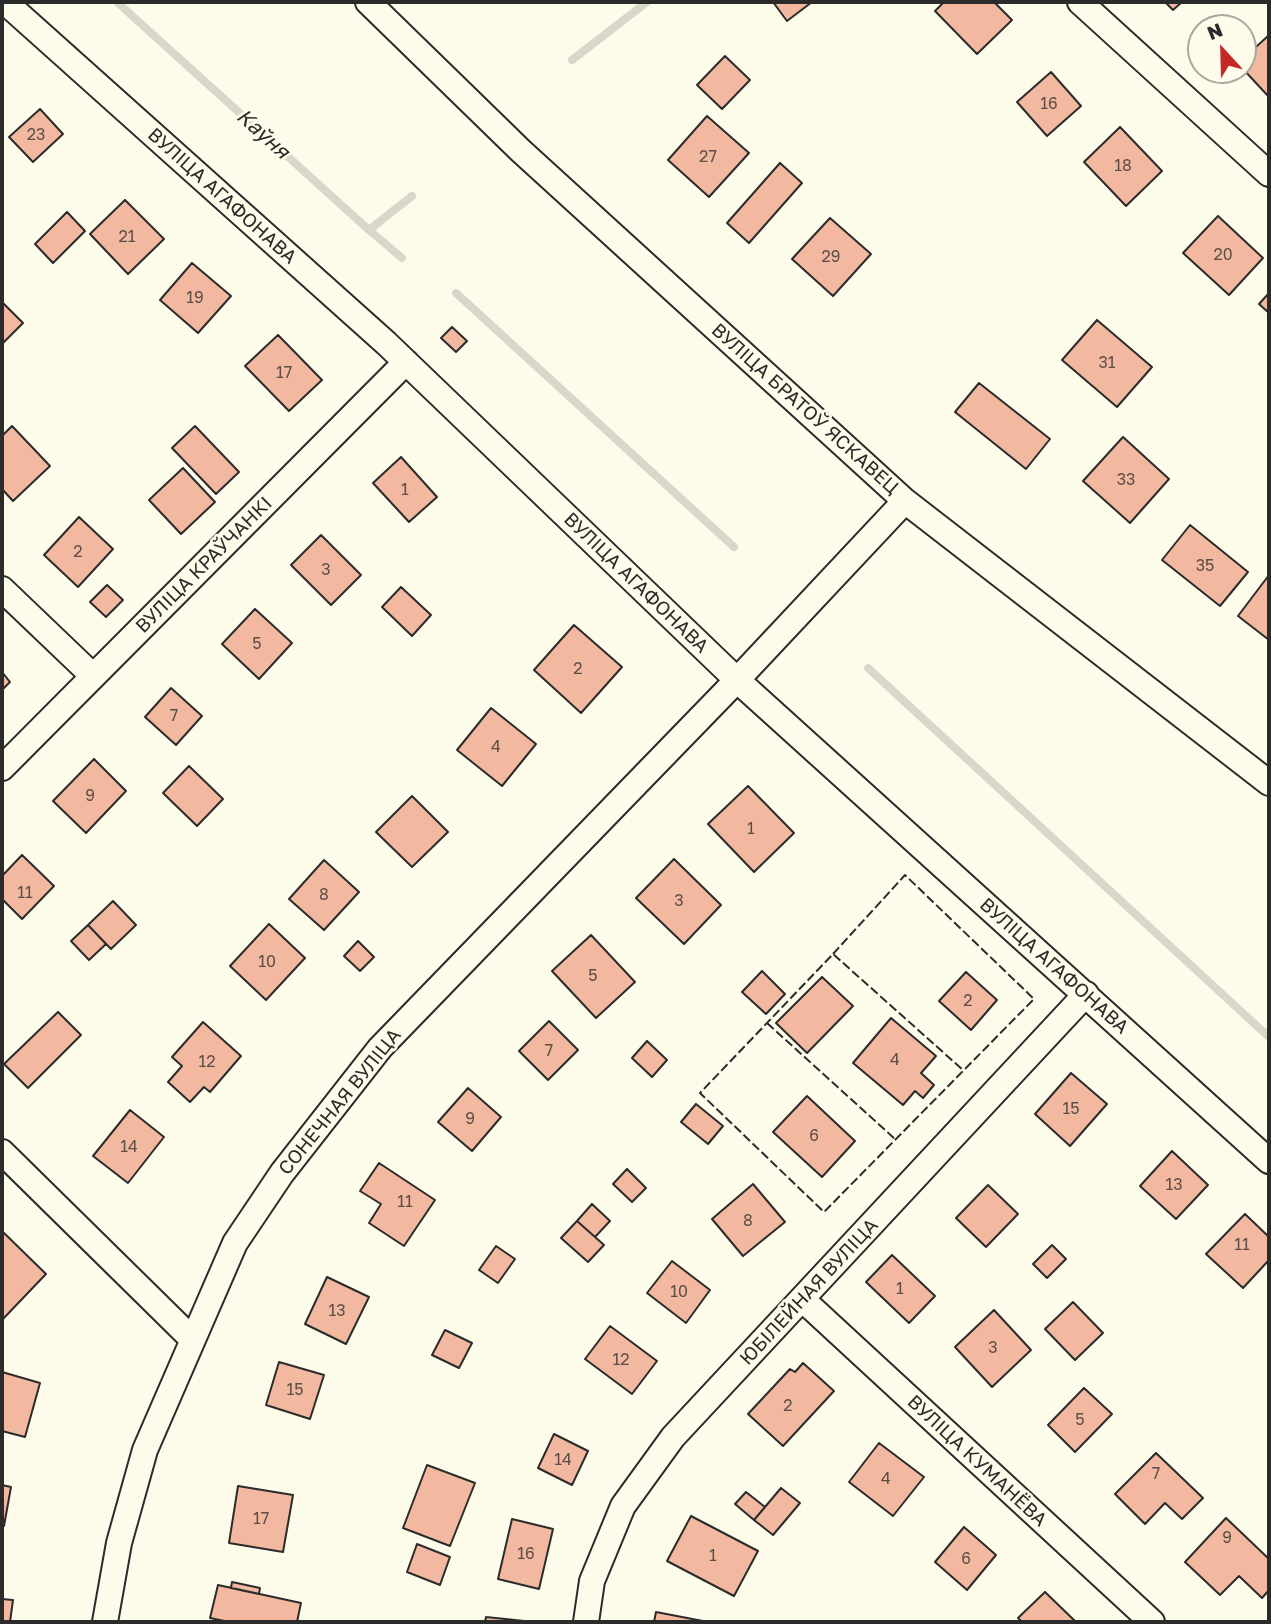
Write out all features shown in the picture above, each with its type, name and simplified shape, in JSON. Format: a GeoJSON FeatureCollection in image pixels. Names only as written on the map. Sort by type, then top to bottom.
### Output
{"type":"FeatureCollection","features":[{"type":"Feature","properties":{"kind":"street","name":"ВУЛІЦА АГАФОНАВА"},"geometry":{"type":"LineString","coordinates":[[5,2],[406,362],[737,680],[1269,1161]]}},
{"type":"Feature","properties":{"kind":"street","name":"ВУЛІЦА БРАТОЎ ЯСКАВЕЦ"},"geometry":{"type":"LineString","coordinates":[[368,2],[521,151],[905,500],[1269,783]]}},
{"type":"Feature","properties":{"kind":"street"},"geometry":{"type":"LineString","coordinates":[[1080,2],[1269,174]]}},
{"type":"Feature","properties":{"kind":"street","name":"ВУЛІЦА КРАЎЧАНКІ"},"geometry":{"type":"LineString","coordinates":[[2,768],[406,362]]}},
{"type":"Feature","properties":{"kind":"street","name":"СОНЕЧНАЯ ВУЛІЦА"},"geometry":{"type":"LineString","coordinates":[[105,1622],[119,1544],[145,1450],[235,1243],[282,1173],[380,1048],[737,680],[905,500]]}},
{"type":"Feature","properties":{"kind":"street"},"geometry":{"type":"LineString","coordinates":[[2,589],[93,676]]}},
{"type":"Feature","properties":{"kind":"street","name":"ЮБІЛЕЙНАЯ ВУЛІЦА"},"geometry":{"type":"LineString","coordinates":[[586,1622],[592,1581],[623,1506],[673,1437],[1086,994]]}},
{"type":"Feature","properties":{"kind":"street"},"geometry":{"type":"LineString","coordinates":[[2,1152],[192,1339]]}},
{"type":"Feature","properties":{"kind":"street","name":"ВУЛІЦА КУМАНЁВА"},"geometry":{"type":"LineString","coordinates":[[802,1300],[1152,1622]]}},
{"type":"Feature","properties":{"kind":"building"},"geometry":{"type":"Polygon","coordinates":[[[773,2],[812,2],[787,21],[773,2]]]}},
{"type":"Feature","properties":{"kind":"building"},"geometry":{"type":"Polygon","coordinates":[[[944,2],[994,2],[1012,20],[977,54],[935,11],[944,2]]]}},
{"type":"Feature","properties":{"kind":"building"},"geometry":{"type":"Polygon","coordinates":[[[1165,2],[1182,2],[1173,10],[1165,2]]]}},
{"type":"Feature","properties":{"kind":"building"},"geometry":{"type":"Polygon","coordinates":[[[1269,35],[1269,97],[1257,84],[1257,46],[1269,35]]]}},
{"type":"Feature","properties":{"kind":"building"},"geometry":{"type":"Polygon","coordinates":[[[725,56],[750,80],[722,109],[697,85],[725,56]]]}},
{"type":"Feature","properties":{"kind":"building"},"geometry":{"type":"Polygon","coordinates":[[[1051,72],[1081,106],[1047,136],[1017,102],[1051,72]]]}},
{"type":"Feature","properties":{"kind":"building"},"geometry":{"type":"Polygon","coordinates":[[[40,109],[63,134],[33,162],[9,137],[40,109]]]}},
{"type":"Feature","properties":{"kind":"building"},"geometry":{"type":"Polygon","coordinates":[[[707,116],[749,153],[709,197],[668,160],[707,116]]]}},
{"type":"Feature","properties":{"kind":"building"},"geometry":{"type":"Polygon","coordinates":[[[1120,127],[1162,171],[1126,206],[1084,162],[1120,127]]]}},
{"type":"Feature","properties":{"kind":"building"},"geometry":{"type":"Polygon","coordinates":[[[780,163],[802,183],[749,243],[727,223],[780,163]]]}},
{"type":"Feature","properties":{"kind":"building"},"geometry":{"type":"Polygon","coordinates":[[[125,200],[164,239],[128,274],[90,234],[125,200]]]}},
{"type":"Feature","properties":{"kind":"building"},"geometry":{"type":"Polygon","coordinates":[[[67,212],[85,231],[53,263],[35,244],[67,212]]]}},
{"type":"Feature","properties":{"kind":"building"},"geometry":{"type":"Polygon","coordinates":[[[1218,216],[1263,258],[1229,295],[1183,253],[1218,216]]]}},
{"type":"Feature","properties":{"kind":"building"},"geometry":{"type":"Polygon","coordinates":[[[830,218],[871,254],[833,296],[792,259],[830,218]]]}},
{"type":"Feature","properties":{"kind":"building"},"geometry":{"type":"Polygon","coordinates":[[[192,263],[231,296],[198,333],[160,300],[192,263]]]}},
{"type":"Feature","properties":{"kind":"building"},"geometry":{"type":"Polygon","coordinates":[[[1269,293],[1269,313],[1259,304],[1269,293]]]}},
{"type":"Feature","properties":{"kind":"building"},"geometry":{"type":"Polygon","coordinates":[[[2,302],[23,323],[2,344],[2,302]]]}},
{"type":"Feature","properties":{"kind":"building"},"geometry":{"type":"Polygon","coordinates":[[[1097,320],[1152,367],[1117,407],[1062,360],[1097,320]]]}},
{"type":"Feature","properties":{"kind":"building"},"geometry":{"type":"Polygon","coordinates":[[[452,327],[467,341],[456,352],[441,338],[452,327]]]}},
{"type":"Feature","properties":{"kind":"building"},"geometry":{"type":"Polygon","coordinates":[[[278,335],[322,380],[289,411],[245,366],[278,335]]]}},
{"type":"Feature","properties":{"kind":"building"},"geometry":{"type":"Polygon","coordinates":[[[979,383],[1050,439],[1026,469],[955,412],[979,383]]]}},
{"type":"Feature","properties":{"kind":"building"},"geometry":{"type":"Polygon","coordinates":[[[12,426],[50,466],[13,501],[2,489],[2,436],[12,426]]]}},
{"type":"Feature","properties":{"kind":"building"},"geometry":{"type":"Polygon","coordinates":[[[195,426],[239,472],[216,494],[172,448],[195,426]]]}},
{"type":"Feature","properties":{"kind":"building"},"geometry":{"type":"Polygon","coordinates":[[[1123,437],[1169,479],[1130,523],[1083,481],[1123,437]]]}},
{"type":"Feature","properties":{"kind":"building"},"geometry":{"type":"Polygon","coordinates":[[[401,457],[437,497],[409,522],[373,483],[401,457]]]}},
{"type":"Feature","properties":{"kind":"building"},"geometry":{"type":"Polygon","coordinates":[[[183,468],[215,502],[181,534],[149,500],[183,468]]]}},
{"type":"Feature","properties":{"kind":"building"},"geometry":{"type":"Polygon","coordinates":[[[79,517],[113,549],[78,587],[44,555],[79,517]]]}},
{"type":"Feature","properties":{"kind":"building"},"geometry":{"type":"Polygon","coordinates":[[[1190,525],[1248,572],[1220,606],[1162,560],[1190,525]]]}},
{"type":"Feature","properties":{"kind":"building"},"geometry":{"type":"Polygon","coordinates":[[[321,535],[361,575],[331,605],[291,565],[321,535]]]}},
{"type":"Feature","properties":{"kind":"building"},"geometry":{"type":"Polygon","coordinates":[[[1269,575],[1269,640],[1238,616],[1269,575]]]}},
{"type":"Feature","properties":{"kind":"building"},"geometry":{"type":"Polygon","coordinates":[[[107,585],[123,600],[106,617],[90,602],[107,585]]]}},
{"type":"Feature","properties":{"kind":"building"},"geometry":{"type":"Polygon","coordinates":[[[401,587],[431,615],[412,636],[382,607],[401,587]]]}},
{"type":"Feature","properties":{"kind":"building"},"geometry":{"type":"Polygon","coordinates":[[[255,609],[292,643],[259,679],[222,644],[255,609]]]}},
{"type":"Feature","properties":{"kind":"building"},"geometry":{"type":"Polygon","coordinates":[[[574,625],[622,667],[581,713],[534,670],[574,625]]]}},
{"type":"Feature","properties":{"kind":"building"},"geometry":{"type":"Polygon","coordinates":[[[2,672],[10,682],[2,690],[2,672]]]}},
{"type":"Feature","properties":{"kind":"building"},"geometry":{"type":"Polygon","coordinates":[[[171,688],[202,716],[176,745],[145,717],[171,688]]]}},
{"type":"Feature","properties":{"kind":"building"},"geometry":{"type":"Polygon","coordinates":[[[491,708],[536,744],[502,786],[457,750],[491,708]]]}},
{"type":"Feature","properties":{"kind":"building"},"geometry":{"type":"Polygon","coordinates":[[[94,759],[126,791],[86,833],[53,801],[94,759]]]}},
{"type":"Feature","properties":{"kind":"building"},"geometry":{"type":"Polygon","coordinates":[[[189,766],[223,799],[197,826],[163,793],[189,766]]]}},
{"type":"Feature","properties":{"kind":"building"},"geometry":{"type":"Polygon","coordinates":[[[748,786],[794,833],[754,872],[708,824],[748,786]]]}},
{"type":"Feature","properties":{"kind":"building"},"geometry":{"type":"Polygon","coordinates":[[[412,796],[448,832],[412,867],[376,832],[412,796]]]}},
{"type":"Feature","properties":{"kind":"building"},"geometry":{"type":"Polygon","coordinates":[[[22,855],[54,886],[22,919],[2,899],[2,876],[22,855]]]}},
{"type":"Feature","properties":{"kind":"building"},"geometry":{"type":"Polygon","coordinates":[[[674,859],[721,905],[684,944],[636,898],[674,859]]]}},
{"type":"Feature","properties":{"kind":"building"},"geometry":{"type":"Polygon","coordinates":[[[324,860],[359,892],[324,930],[289,899],[324,860]]]}},
{"type":"Feature","properties":{"kind":"building"},"geometry":{"type":"Polygon","coordinates":[[[113,901],[136,925],[111,949],[88,925],[113,901]]]}},
{"type":"Feature","properties":{"kind":"building"},"geometry":{"type":"Polygon","coordinates":[[[269,924],[305,958],[266,1000],[230,966],[269,924]]]}},
{"type":"Feature","properties":{"kind":"building"},"geometry":{"type":"Polygon","coordinates":[[[88,925],[106,944],[89,960],[71,941],[88,925]]]}},
{"type":"Feature","properties":{"kind":"building"},"geometry":{"type":"Polygon","coordinates":[[[591,935],[635,982],[596,1018],[552,971],[591,935]]]}},
{"type":"Feature","properties":{"kind":"building"},"geometry":{"type":"Polygon","coordinates":[[[358,941],[374,957],[360,971],[344,956],[358,941]]]}},
{"type":"Feature","properties":{"kind":"building"},"geometry":{"type":"Polygon","coordinates":[[[762,971],[785,994],[766,1014],[742,992],[762,971]]]}},
{"type":"Feature","properties":{"kind":"building"},"geometry":{"type":"Polygon","coordinates":[[[966,972],[997,1000],[971,1030],[939,1001],[966,972]]]}},
{"type":"Feature","properties":{"kind":"building"},"geometry":{"type":"Polygon","coordinates":[[[822,977],[853,1006],[807,1053],[776,1023],[822,977]]]}},
{"type":"Feature","properties":{"kind":"building"},"geometry":{"type":"Polygon","coordinates":[[[58,1012],[81,1035],[28,1088],[4,1064],[58,1012]]]}},
{"type":"Feature","properties":{"kind":"building"},"geometry":{"type":"Polygon","coordinates":[[[891,1018],[936,1056],[921,1073],[934,1085],[923,1098],[915,1091],[903,1105],[853,1063],[891,1018]]]}},
{"type":"Feature","properties":{"kind":"building"},"geometry":{"type":"Polygon","coordinates":[[[549,1021],[578,1050],[548,1080],[519,1051],[549,1021]]]}},
{"type":"Feature","properties":{"kind":"building"},"geometry":{"type":"Polygon","coordinates":[[[203,1022],[241,1056],[210,1092],[204,1087],[190,1102],[168,1082],[182,1066],[172,1057],[203,1022]]]}},
{"type":"Feature","properties":{"kind":"building"},"geometry":{"type":"Polygon","coordinates":[[[647,1041],[667,1060],[652,1077],[632,1058],[647,1041]]]}},
{"type":"Feature","properties":{"kind":"building"},"geometry":{"type":"Polygon","coordinates":[[[1071,1073],[1107,1104],[1070,1146],[1035,1114],[1071,1073]]]}},
{"type":"Feature","properties":{"kind":"building"},"geometry":{"type":"Polygon","coordinates":[[[468,1088],[501,1117],[472,1151],[438,1122],[468,1088]]]}},
{"type":"Feature","properties":{"kind":"building"},"geometry":{"type":"Polygon","coordinates":[[[807,1096],[855,1141],[822,1177],[773,1132],[807,1096]]]}},
{"type":"Feature","properties":{"kind":"building"},"geometry":{"type":"Polygon","coordinates":[[[696,1104],[723,1126],[708,1144],[681,1122],[696,1104]]]}},
{"type":"Feature","properties":{"kind":"building"},"geometry":{"type":"Polygon","coordinates":[[[130,1110],[164,1137],[128,1183],[93,1156],[130,1110]]]}},
{"type":"Feature","properties":{"kind":"building"},"geometry":{"type":"Polygon","coordinates":[[[1172,1151],[1208,1185],[1176,1219],[1140,1186],[1172,1151]]]}},
{"type":"Feature","properties":{"kind":"building"},"geometry":{"type":"Polygon","coordinates":[[[379,1163],[435,1200],[404,1246],[369,1223],[381,1204],[360,1191],[379,1163]]]}},
{"type":"Feature","properties":{"kind":"building"},"geometry":{"type":"Polygon","coordinates":[[[627,1169],[646,1188],[632,1202],[613,1184],[627,1169]]]}},
{"type":"Feature","properties":{"kind":"building"},"geometry":{"type":"Polygon","coordinates":[[[753,1184],[785,1222],[743,1256],[712,1219],[753,1184]]]}},
{"type":"Feature","properties":{"kind":"building"},"geometry":{"type":"Polygon","coordinates":[[[988,1185],[1018,1214],[986,1247],[956,1218],[988,1185]]]}},
{"type":"Feature","properties":{"kind":"building"},"geometry":{"type":"Polygon","coordinates":[[[592,1204],[610,1221],[595,1237],[577,1221],[592,1204]]]}},
{"type":"Feature","properties":{"kind":"building"},"geometry":{"type":"Polygon","coordinates":[[[1245,1214],[1269,1237],[1269,1260],[1243,1288],[1206,1254],[1245,1214]]]}},
{"type":"Feature","properties":{"kind":"building"},"geometry":{"type":"Polygon","coordinates":[[[577,1221],[604,1245],[588,1262],[561,1238],[577,1221]]]}},
{"type":"Feature","properties":{"kind":"building"},"geometry":{"type":"Polygon","coordinates":[[[2,1231],[46,1274],[2,1320],[2,1231]]]}},
{"type":"Feature","properties":{"kind":"building"},"geometry":{"type":"Polygon","coordinates":[[[1052,1245],[1066,1259],[1047,1278],[1033,1264],[1052,1245]]]}},
{"type":"Feature","properties":{"kind":"building"},"geometry":{"type":"Polygon","coordinates":[[[496,1246],[515,1259],[498,1283],[479,1270],[496,1246]]]}},
{"type":"Feature","properties":{"kind":"building"},"geometry":{"type":"Polygon","coordinates":[[[892,1255],[935,1296],[909,1323],[866,1282],[892,1255]]]}},
{"type":"Feature","properties":{"kind":"building"},"geometry":{"type":"Polygon","coordinates":[[[672,1261],[710,1290],[686,1323],[647,1293],[672,1261]]]}},
{"type":"Feature","properties":{"kind":"building"},"geometry":{"type":"Polygon","coordinates":[[[327,1277],[369,1297],[346,1344],[305,1324],[327,1277]]]}},
{"type":"Feature","properties":{"kind":"building"},"geometry":{"type":"Polygon","coordinates":[[[1073,1302],[1103,1333],[1075,1360],[1045,1329],[1073,1302]]]}},
{"type":"Feature","properties":{"kind":"building"},"geometry":{"type":"Polygon","coordinates":[[[994,1310],[1031,1350],[992,1387],[955,1347],[994,1310]]]}},
{"type":"Feature","properties":{"kind":"building"},"geometry":{"type":"Polygon","coordinates":[[[610,1326],[657,1361],[632,1394],[585,1359],[610,1326]]]}},
{"type":"Feature","properties":{"kind":"building"},"geometry":{"type":"Polygon","coordinates":[[[445,1330],[472,1343],[459,1368],[432,1355],[445,1330]]]}},
{"type":"Feature","properties":{"kind":"building"},"geometry":{"type":"Polygon","coordinates":[[[279,1362],[324,1375],[310,1419],[266,1405],[279,1362]]]}},
{"type":"Feature","properties":{"kind":"building"},"geometry":{"type":"Polygon","coordinates":[[[803,1363],[834,1391],[783,1446],[748,1414],[790,1369],[795,1372],[803,1363]]]}},
{"type":"Feature","properties":{"kind":"building"},"geometry":{"type":"Polygon","coordinates":[[[2,1372],[40,1383],[25,1437],[2,1431],[2,1372]]]}},
{"type":"Feature","properties":{"kind":"building"},"geometry":{"type":"Polygon","coordinates":[[[1084,1388],[1112,1414],[1075,1452],[1048,1425],[1084,1388]]]}},
{"type":"Feature","properties":{"kind":"building"},"geometry":{"type":"Polygon","coordinates":[[[554,1434],[588,1451],[572,1485],[538,1468],[554,1434]]]}},
{"type":"Feature","properties":{"kind":"building"},"geometry":{"type":"Polygon","coordinates":[[[879,1443],[924,1477],[893,1516],[849,1482],[879,1443]]]}},
{"type":"Feature","properties":{"kind":"building"},"geometry":{"type":"Polygon","coordinates":[[[1156,1453],[1203,1498],[1182,1519],[1165,1503],[1145,1524],[1115,1494],[1156,1453]]]}},
{"type":"Feature","properties":{"kind":"building"},"geometry":{"type":"Polygon","coordinates":[[[427,1465],[475,1483],[450,1546],[403,1528],[427,1465]]]}},
{"type":"Feature","properties":{"kind":"building"},"geometry":{"type":"Polygon","coordinates":[[[2,1485],[11,1487],[4,1526],[2,1526],[2,1485]]]}},
{"type":"Feature","properties":{"kind":"building"},"geometry":{"type":"Polygon","coordinates":[[[238,1486],[293,1495],[283,1552],[229,1543],[238,1486]]]}},
{"type":"Feature","properties":{"kind":"building"},"geometry":{"type":"Polygon","coordinates":[[[781,1488],[800,1503],[773,1535],[754,1520],[781,1488]]]}},
{"type":"Feature","properties":{"kind":"building"},"geometry":{"type":"Polygon","coordinates":[[[746,1492],[765,1507],[754,1520],[735,1504],[746,1492]]]}},
{"type":"Feature","properties":{"kind":"building"},"geometry":{"type":"Polygon","coordinates":[[[691,1516],[758,1551],[734,1596],[667,1561],[691,1516]]]}},
{"type":"Feature","properties":{"kind":"building"},"geometry":{"type":"Polygon","coordinates":[[[1226,1518],[1269,1559],[1269,1590],[1262,1598],[1239,1576],[1220,1595],[1185,1562],[1226,1518]]]}},
{"type":"Feature","properties":{"kind":"building"},"geometry":{"type":"Polygon","coordinates":[[[512,1519],[553,1529],[539,1589],[498,1579],[512,1519]]]}},
{"type":"Feature","properties":{"kind":"building"},"geometry":{"type":"Polygon","coordinates":[[[964,1527],[996,1555],[967,1590],[935,1562],[964,1527]]]}},
{"type":"Feature","properties":{"kind":"building"},"geometry":{"type":"Polygon","coordinates":[[[417,1544],[450,1557],[440,1585],[407,1572],[417,1544]]]}},
{"type":"Feature","properties":{"kind":"building"},"geometry":{"type":"Polygon","coordinates":[[[232,1582],[260,1588],[259,1594],[231,1588],[232,1582]]]}},
{"type":"Feature","properties":{"kind":"building"},"geometry":{"type":"Polygon","coordinates":[[[218,1585],[301,1603],[297,1622],[229,1622],[210,1618],[218,1585]]]}},
{"type":"Feature","properties":{"kind":"building"},"geometry":{"type":"Polygon","coordinates":[[[1045,1592],[1076,1622],[1022,1622],[1018,1618],[1045,1592]]]}},
{"type":"Feature","properties":{"kind":"building"},"geometry":{"type":"Polygon","coordinates":[[[2,1599],[13,1600],[10,1622],[2,1622],[2,1599]]]}},
{"type":"Feature","properties":{"kind":"building"},"geometry":{"type":"Polygon","coordinates":[[[656,1612],[708,1622],[654,1622],[656,1612]]]}},
{"type":"Feature","properties":{"kind":"building"},"geometry":{"type":"Polygon","coordinates":[[[486,1617],[534,1622],[485,1622],[486,1617]]]}},
{"type":"Feature","properties":{"kind":"waterway","name":"Каўня"},"geometry":{"type":"LineString","coordinates":[[117,2],[369,230],[412,196]]}},
{"type":"Feature","properties":{"kind":"waterway","name":"Каўня"},"geometry":{"type":"LineString","coordinates":[[572,60],[647,2]]}},
{"type":"Feature","properties":{"kind":"waterway"},"geometry":{"type":"LineString","coordinates":[[369,230],[402,258]]}},
{"type":"Feature","properties":{"kind":"waterway"},"geometry":{"type":"LineString","coordinates":[[456,293],[734,547]]}},
{"type":"Feature","properties":{"kind":"waterway"},"geometry":{"type":"LineString","coordinates":[[868,668],[1269,1037]]}},
{"type":"Feature","properties":{"kind":"fence"},"geometry":{"type":"LineString","coordinates":[[833,954],[905,875],[1034,999],[824,1212],[700,1093],[833,954],[963,1070]]}},
{"type":"Feature","properties":{"kind":"fence"},"geometry":{"type":"LineString","coordinates":[[767,1023],[895,1139]]}}]}
